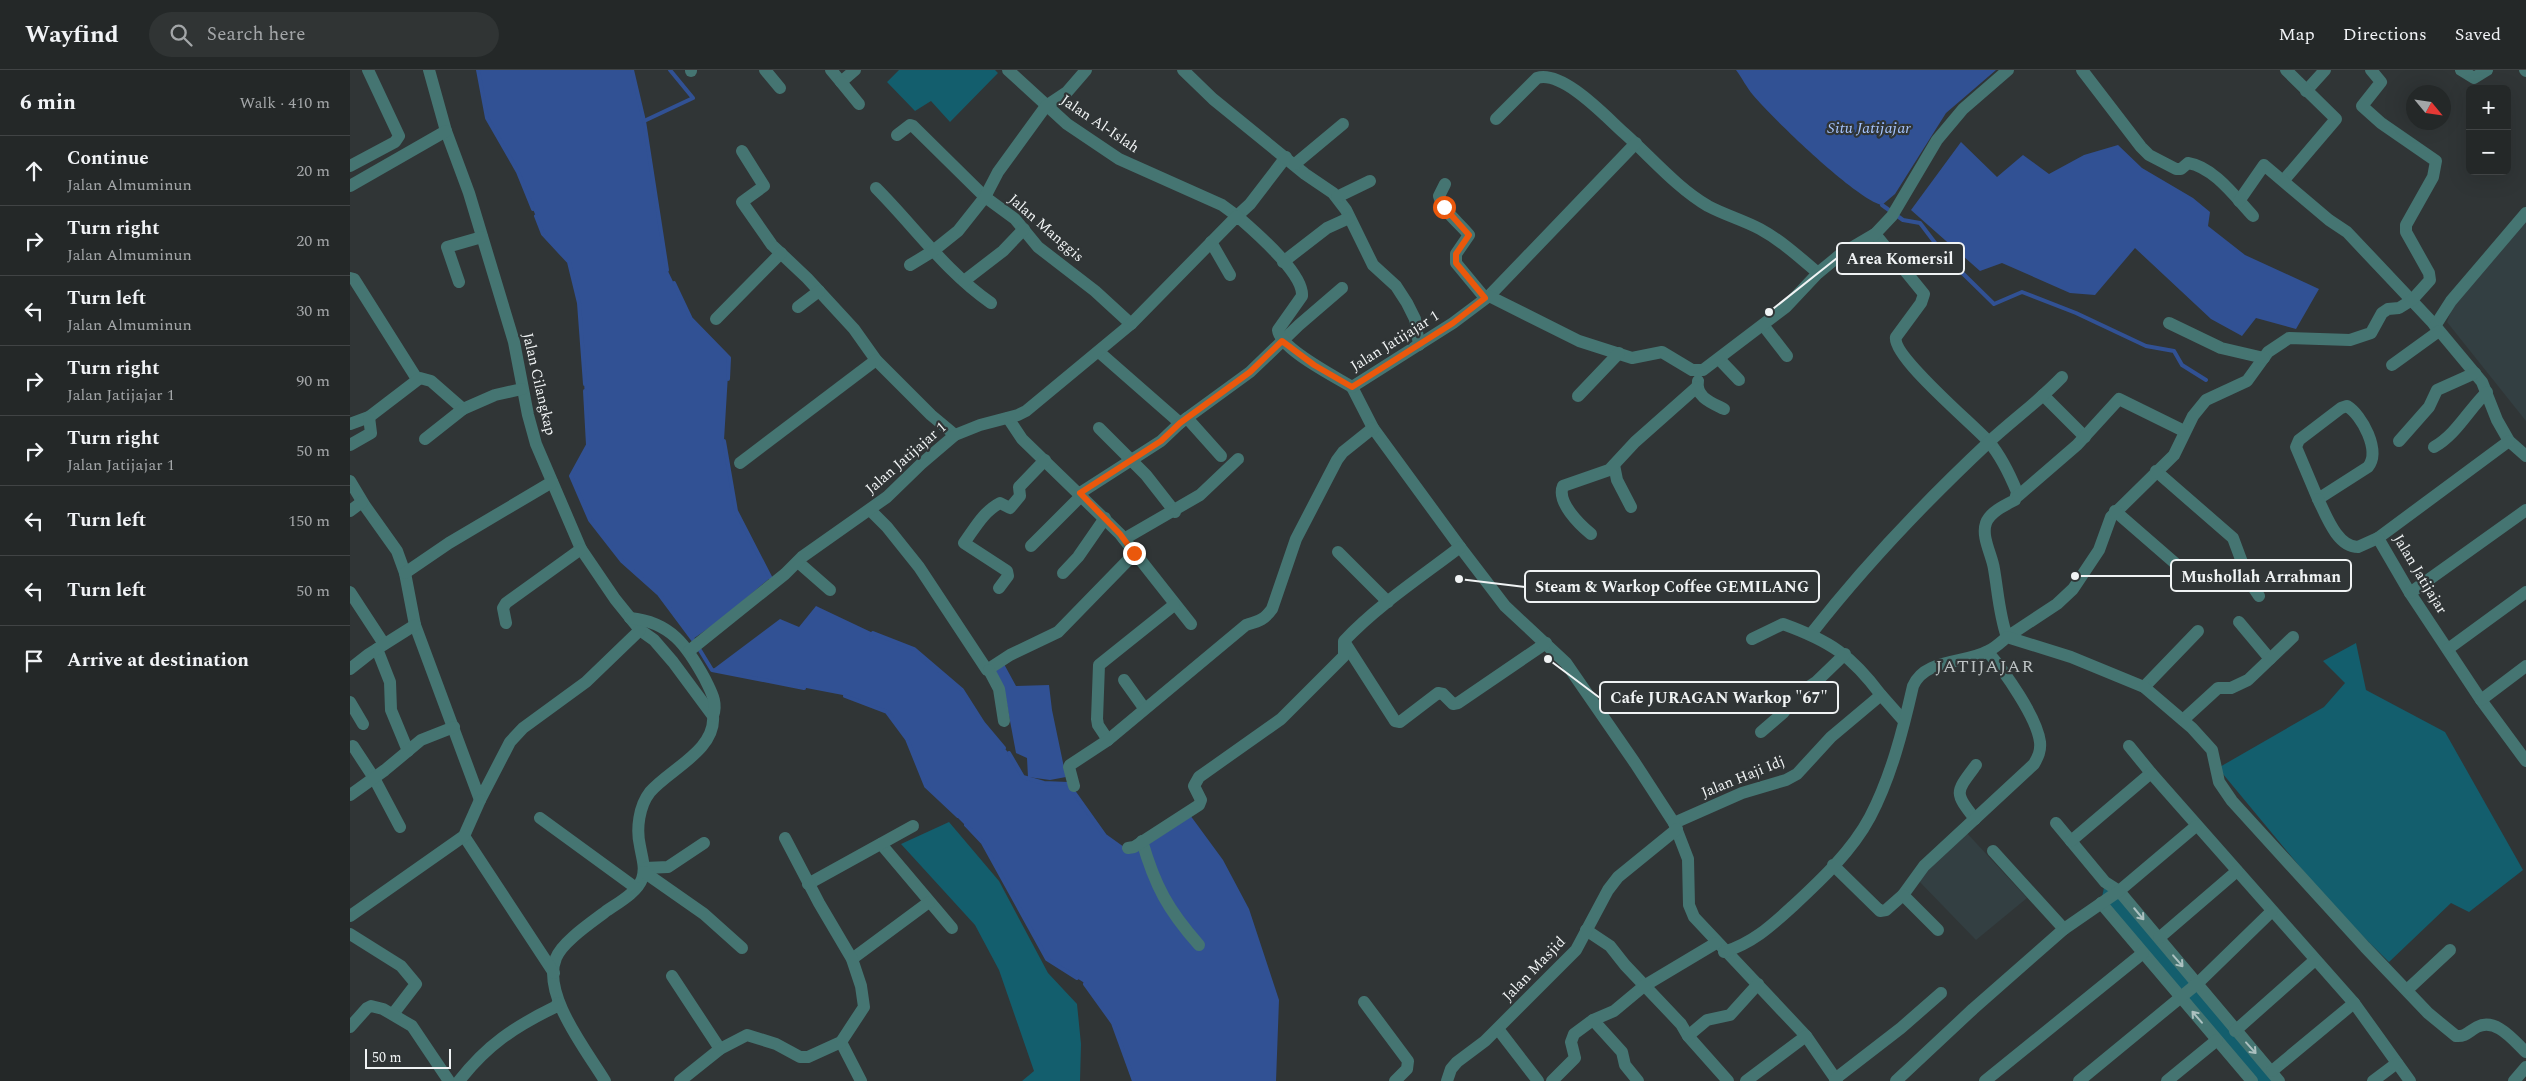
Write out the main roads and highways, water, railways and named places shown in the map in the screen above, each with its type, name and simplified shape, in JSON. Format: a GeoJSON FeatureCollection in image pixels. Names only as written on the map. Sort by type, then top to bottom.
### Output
{"type":"FeatureCollection","features":[{"type":"Feature","properties":{"kind":"water"},"geometry":{"type":"Polygon","coordinates":[[[478,70],[632,70],[644,121],[666,267],[691,319],[729,358],[724,440],[736,510],[770,578],[723,618],[693,639],[659,594],[622,561],[590,520],[571,476],[588,445],[579,303],[569,262],[543,234],[518,172],[487,118],[478,70]]]}},
{"type":"Feature","properties":{"kind":"water","name":"Situ Jatijajar"},"geometry":{"type":"Polygon","coordinates":[[[1736,70],[1996,70],[1946,113],[1895,194],[1882,205],[1870,200],[1854,189],[1815,157],[1753,95],[1736,70]]]}},
{"type":"Feature","properties":{"kind":"water"},"geometry":{"type":"Polygon","coordinates":[[[1961,142],[1997,177],[2023,155],[2049,174],[2084,155],[2118,145],[2142,168],[2193,198],[2210,212],[2208,226],[2245,255],[2319,289],[2296,329],[2256,318],[2242,336],[2211,319],[2135,248],[2095,295],[2070,293],[2002,263],[1980,271],[1911,210],[1961,142]]]}},
{"type":"Feature","properties":{"kind":"water"},"geometry":{"type":"Polygon","coordinates":[[[816,606],[873,633],[914,649],[962,690],[983,723],[1012,757],[1023,777],[1044,783],[1068,784],[1105,836],[1128,853],[1190,815],[1223,860],[1249,909],[1279,1000],[1276,1081],[1134,1081],[1113,1023],[1083,982],[1047,959],[983,843],[926,786],[907,739],[887,712],[848,696],[712,670],[780,619],[799,627],[816,606]]]}},
{"type":"Feature","properties":{"kind":"water"},"geometry":{"type":"Polygon","coordinates":[[[1004,664],[1016,686],[1049,685],[1052,710],[1066,777],[1050,780],[1028,777],[1027,758],[1016,753],[1005,694],[993,671],[1004,664]]]}},
{"type":"Feature","properties":{"kind":"waterway"},"geometry":{"type":"LineString","coordinates":[[478,70],[487,118],[518,172],[533,209]]}},
{"type":"Feature","properties":{"kind":"waterway"},"geometry":{"type":"LineString","coordinates":[[632,70],[644,121],[667,270]]}},
{"type":"Feature","properties":{"kind":"waterway"},"geometry":{"type":"LineString","coordinates":[[644,121],[693,98],[670,70]]}},
{"type":"Feature","properties":{"kind":"waterway"},"geometry":{"type":"LineString","coordinates":[[1882,205],[1903,220],[1920,223],[1945,256],[1994,304],[2022,292],[2076,313],[2146,346],[2174,351],[2182,365],[2206,380]]}},
{"type":"Feature","properties":{"kind":"waterway"},"geometry":{"type":"LineString","coordinates":[[536,216],[543,234],[569,262],[579,303],[585,384]]}},
{"type":"Feature","properties":{"kind":"waterway"},"geometry":{"type":"LineString","coordinates":[[674,283],[691,319],[729,358],[728,379]]}},
{"type":"Feature","properties":{"kind":"waterway"},"geometry":{"type":"LineString","coordinates":[[585,391],[588,445],[571,476],[590,520],[622,561],[659,594],[694,641]]}},
{"type":"Feature","properties":{"kind":"waterway"},"geometry":{"type":"LineString","coordinates":[[724,441],[736,511],[770,577]]}},
{"type":"Feature","properties":{"kind":"waterway"},"geometry":{"type":"LineString","coordinates":[[871,637],[873,633],[914,649],[962,690],[983,723],[1004,748]]}},
{"type":"Feature","properties":{"kind":"waterway"},"geometry":{"type":"LineString","coordinates":[[698,647],[712,670],[804,688]]}},
{"type":"Feature","properties":{"kind":"waterway"},"geometry":{"type":"LineString","coordinates":[[845,696],[887,712],[907,739],[926,786],[958,816]]}},
{"type":"Feature","properties":{"kind":"waterway"},"geometry":{"type":"LineString","coordinates":[[1009,753],[1023,777],[1044,783],[1068,784],[1105,836],[1126,851]]}},
{"type":"Feature","properties":{"kind":"waterway"},"geometry":{"type":"LineString","coordinates":[[966,825],[983,843],[1047,959],[1077,978]]}},
{"type":"Feature","properties":{"kind":"waterway"},"geometry":{"type":"LineString","coordinates":[[1085,984],[1113,1023],[1134,1081]]}},
{"type":"Feature","properties":{"kind":"place","name":"Area Komersil"},"geometry":{"type":"Point","coordinates":[1769,312]}},
{"type":"Feature","properties":{"kind":"place","name":"Mushollah Arrahman"},"geometry":{"type":"Point","coordinates":[2075,576]}},
{"type":"Feature","properties":{"kind":"place","name":"Steam & Warkop Coffee GEMILANG"},"geometry":{"type":"Point","coordinates":[1459,579]}},
{"type":"Feature","properties":{"kind":"place","name":"Cafe JURAGAN Warkop \"67\""},"geometry":{"type":"Point","coordinates":[1548,659]}},
{"type":"Feature","properties":{"kind":"district","name":"JATIJAJAR"},"geometry":{"type":"Point","coordinates":[1985,666]}}]}
